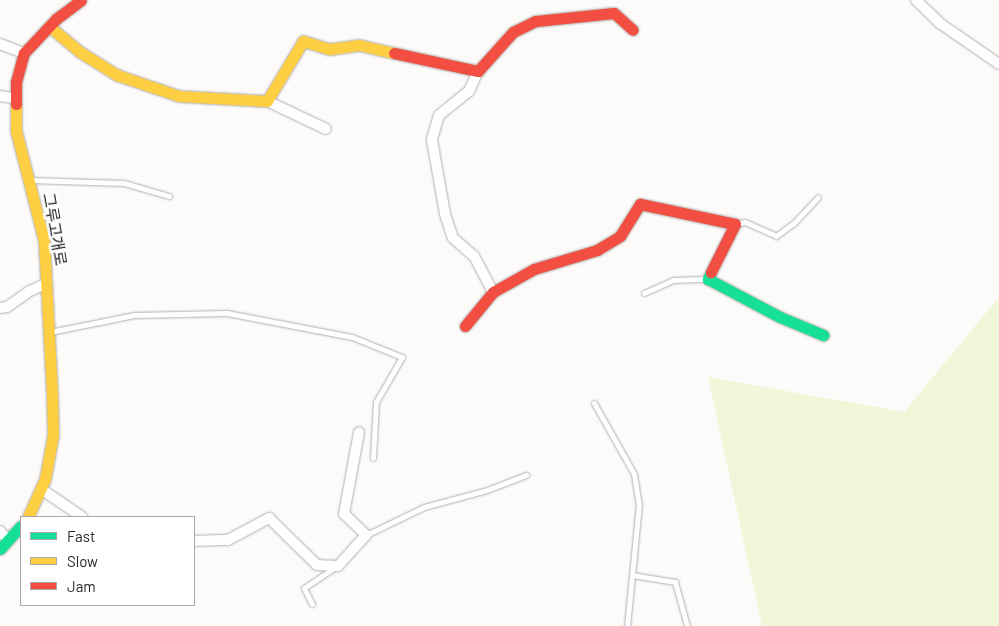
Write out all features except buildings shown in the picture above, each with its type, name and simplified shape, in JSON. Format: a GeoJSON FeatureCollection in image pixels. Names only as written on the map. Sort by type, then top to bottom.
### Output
{"type":"FeatureCollection","features":[{"type":"Feature","properties":{"kind":"street"},"geometry":{"type":"LineString","coordinates":[[0,44],[24,53],[49,26],[81,0]]}},
{"type":"Feature","properties":{"kind":"street"},"geometry":{"type":"LineString","coordinates":[[916,0],[941,24],[999,64]]}},
{"type":"Feature","properties":{"kind":"street"},"geometry":{"type":"LineString","coordinates":[[493,292],[474,256],[453,238],[432,140],[439,114],[469,91],[478,71],[513,32],[536,21],[614,13],[632,30]]}},
{"type":"Feature","properties":{"kind":"street"},"geometry":{"type":"LineString","coordinates":[[49,26],[80,52],[117,75],[178,96],[267,101],[326,129]]}},
{"type":"Feature","properties":{"kind":"street"},"geometry":{"type":"LineString","coordinates":[[267,101],[303,41],[330,49],[359,45],[478,71]]}},
{"type":"Feature","properties":{"kind":"street","name":"그루고개로"},"geometry":{"type":"LineString","coordinates":[[24,53],[15,98],[16,131],[44,240],[53,434],[41,489],[28,516]]}},
{"type":"Feature","properties":{"kind":"street"},"geometry":{"type":"LineString","coordinates":[[0,96],[15,98]]}},
{"type":"Feature","properties":{"kind":"street"},"geometry":{"type":"LineString","coordinates":[[465,326],[493,292],[534,269],[604,245],[620,236],[640,204],[735,224],[708,280],[780,317],[823,335]]}},
{"type":"Feature","properties":{"kind":"street"},"geometry":{"type":"LineString","coordinates":[[0,308],[8,307],[30,291],[47,283]]}},
{"type":"Feature","properties":{"kind":"street"},"geometry":{"type":"LineString","coordinates":[[195,541],[228,540],[269,518],[318,565],[338,566],[366,535],[344,514],[359,432]]}},
{"type":"Feature","properties":{"kind":"street"},"geometry":{"type":"LineString","coordinates":[[41,489],[81,516]]}},
{"type":"Feature","properties":{"kind":"street"},"geometry":{"type":"LineString","coordinates":[[0,549],[20,527]]}},
{"type":"Feature","properties":{"kind":"street"},"geometry":{"type":"LineString","coordinates":[[0,530],[8,540]]}},
{"type":"Feature","properties":{"kind":"lane"},"geometry":{"type":"LineString","coordinates":[[29,180],[124,183],[169,196]]}},
{"type":"Feature","properties":{"kind":"lane"},"geometry":{"type":"LineString","coordinates":[[735,224],[745,222],[776,236],[794,223],[818,197]]}},
{"type":"Feature","properties":{"kind":"lane"},"geometry":{"type":"LineString","coordinates":[[644,294],[673,280],[708,280]]}},
{"type":"Feature","properties":{"kind":"lane"},"geometry":{"type":"LineString","coordinates":[[49,332],[134,315],[227,313],[352,337],[402,357],[376,402],[373,458]]}},
{"type":"Feature","properties":{"kind":"lane"},"geometry":{"type":"LineString","coordinates":[[594,403],[634,474],[639,504],[627,626]]}},
{"type":"Feature","properties":{"kind":"lane"},"geometry":{"type":"LineString","coordinates":[[366,535],[424,507],[486,490],[526,475]]}},
{"type":"Feature","properties":{"kind":"lane"},"geometry":{"type":"LineString","coordinates":[[312,604],[304,588],[338,566]]}},
{"type":"Feature","properties":{"kind":"lane"},"geometry":{"type":"LineString","coordinates":[[632,575],[676,582],[687,626]]}},
{"type":"Feature","properties":{"kind":"green space"},"geometry":{"type":"Polygon","coordinates":[[[999,297],[999,626],[762,626],[708,377],[904,412],[999,297]]]}},
{"type":"Feature","properties":{"kind":"traffic: fast"},"geometry":{"type":"LineString","coordinates":[[711,272],[708,279],[780,317],[823,335]]}},
{"type":"Feature","properties":{"kind":"traffic: fast"},"geometry":{"type":"LineString","coordinates":[[0,549],[20,527]]}},
{"type":"Feature","properties":{"kind":"traffic: slow"},"geometry":{"type":"LineString","coordinates":[[49,26],[80,52],[117,75],[179,96],[267,101],[303,41],[330,49],[359,45],[394,53]]}},
{"type":"Feature","properties":{"kind":"traffic: slow"},"geometry":{"type":"LineString","coordinates":[[16,104],[16,131],[44,241],[52,394],[53,435],[45,479],[28,516]]}},
{"type":"Feature","properties":{"kind":"traffic: jam"},"geometry":{"type":"LineString","coordinates":[[16,104],[16,82],[24,53],[56,19],[81,0]]}},
{"type":"Feature","properties":{"kind":"traffic: jam"},"geometry":{"type":"LineString","coordinates":[[394,53],[478,71],[513,32],[536,21],[614,13],[633,30]]}},
{"type":"Feature","properties":{"kind":"traffic: jam"},"geometry":{"type":"LineString","coordinates":[[465,326],[493,292],[534,269],[597,250],[620,236],[640,204],[735,224],[711,272]]}}]}
